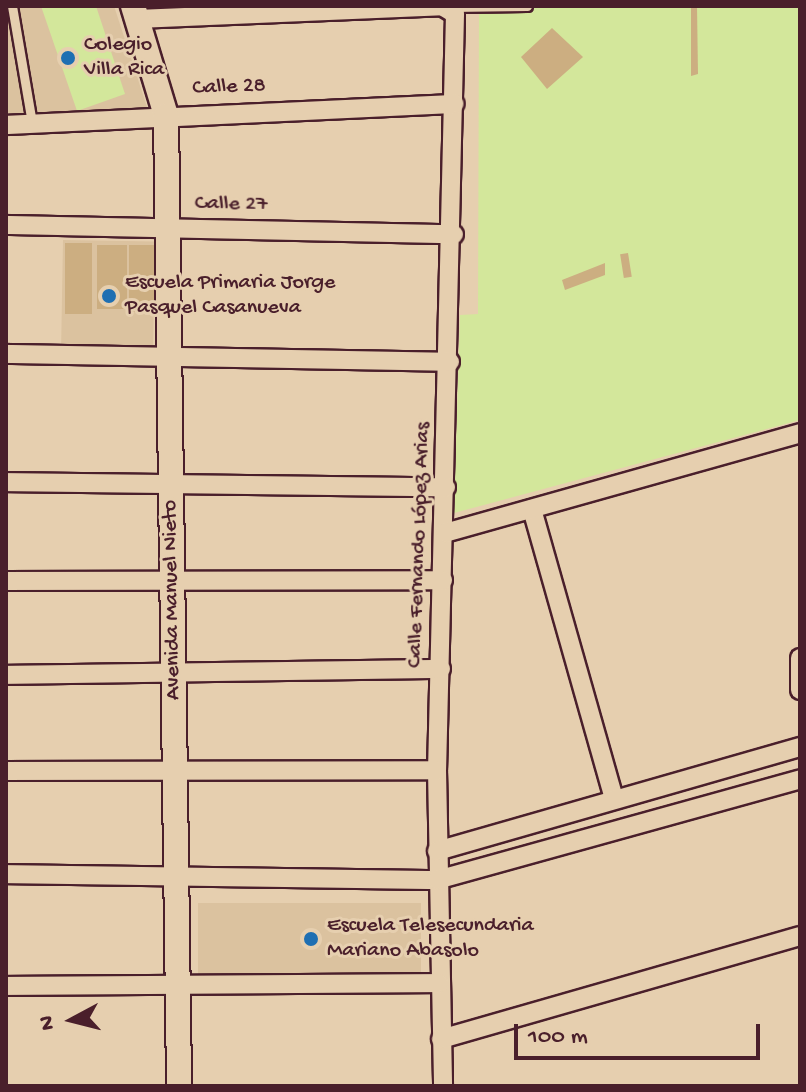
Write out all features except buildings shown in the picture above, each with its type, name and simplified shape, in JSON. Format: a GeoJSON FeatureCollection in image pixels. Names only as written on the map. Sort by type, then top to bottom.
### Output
{"type":"FeatureCollection","features":[{"type":"Feature","properties":{"kind":"street"},"geometry":{"type":"LineString","coordinates":[[135,13],[450,7]]}},
{"type":"Feature","properties":{"kind":"street","name":"Calle Fernando López Arias"},"geometry":{"type":"LineString","coordinates":[[443,1086],[437,770],[454,234],[455,104],[450,7]]}},
{"type":"Feature","properties":{"kind":"street","name":"Avenida Manuel Nieto"},"geometry":{"type":"LineString","coordinates":[[135,13],[166,115],[179,1086]]}},
{"type":"Feature","properties":{"kind":"street","name":"Calle 28"},"geometry":{"type":"LineString","coordinates":[[6,125],[166,115],[455,104]]}},
{"type":"Feature","properties":{"kind":"street","name":"Calle 27"},"geometry":{"type":"LineString","coordinates":[[6,225],[454,234]]}},
{"type":"Feature","properties":{"kind":"street"},"geometry":{"type":"LineString","coordinates":[[6,354],[450,362]]}},
{"type":"Feature","properties":{"kind":"street"},"geometry":{"type":"LineString","coordinates":[[445,533],[800,433]]}},
{"type":"Feature","properties":{"kind":"street"},"geometry":{"type":"LineString","coordinates":[[6,482],[171,481],[446,487]]}},
{"type":"Feature","properties":{"kind":"street"},"geometry":{"type":"LineString","coordinates":[[532,509],[614,799]]}},
{"type":"Feature","properties":{"kind":"street"},"geometry":{"type":"LineString","coordinates":[[6,581],[443,580]]}},
{"type":"Feature","properties":{"kind":"street"},"geometry":{"type":"LineString","coordinates":[[800,658],[800,690]]}},
{"type":"Feature","properties":{"kind":"street"},"geometry":{"type":"LineString","coordinates":[[6,675],[441,669]]}},
{"type":"Feature","properties":{"kind":"street"},"geometry":{"type":"LineString","coordinates":[[437,851],[800,747]]}},
{"type":"Feature","properties":{"kind":"street"},"geometry":{"type":"LineString","coordinates":[[6,771],[437,770]]}},
{"type":"Feature","properties":{"kind":"street"},"geometry":{"type":"LineString","coordinates":[[6,874],[437,880],[800,779]]}},
{"type":"Feature","properties":{"kind":"street"},"geometry":{"type":"LineString","coordinates":[[441,1039],[800,936]]}},
{"type":"Feature","properties":{"kind":"street"},"geometry":{"type":"LineString","coordinates":[[6,986],[439,983]]}},
{"type":"Feature","properties":{"kind":"lane"},"geometry":{"type":"LineString","coordinates":[[12,6],[32,123]]}},
{"type":"Feature","properties":{"kind":"lane"},"geometry":{"type":"LineString","coordinates":[[450,7],[527,6]]}},
{"type":"Feature","properties":{"kind":"shaded area","name":"Colegio Villa Rica"},"geometry":{"type":"Polygon","coordinates":[[[6,6],[114,6],[148,110],[6,119],[6,6]]]}},
{"type":"Feature","properties":{"kind":"shaded area","name":"Escuela Primaria Jorge Pasquel Casanueva"},"geometry":{"type":"Polygon","coordinates":[[[63,240],[155,242],[153,353],[61,351],[63,240]]]}},
{"type":"Feature","properties":{"kind":"shaded area","name":"Escuela Telesecundaria Mariano Abasolo"},"geometry":{"type":"Polygon","coordinates":[[[198,903],[421,903],[421,977],[198,977],[198,903]]]}},
{"type":"Feature","properties":{"kind":"green space"},"geometry":{"type":"Polygon","coordinates":[[[41,6],[96,6],[125,94],[77,111],[41,6]]]}},
{"type":"Feature","properties":{"kind":"green space"},"geometry":{"type":"Polygon","coordinates":[[[479,6],[800,6],[800,420],[454,513],[460,315],[478,314],[479,6]]]}},
{"type":"Feature","properties":{"kind":"place","name":"Colegio Villa Rica"},"geometry":{"type":"Point","coordinates":[68,58]}},
{"type":"Feature","properties":{"kind":"place","name":"Escuela Primaria Jorge Pasquel Casanueva"},"geometry":{"type":"Point","coordinates":[109,296]}},
{"type":"Feature","properties":{"kind":"place","name":"Escuela Telesecundaria Mariano Abasolo"},"geometry":{"type":"Point","coordinates":[311,939]}}]}
